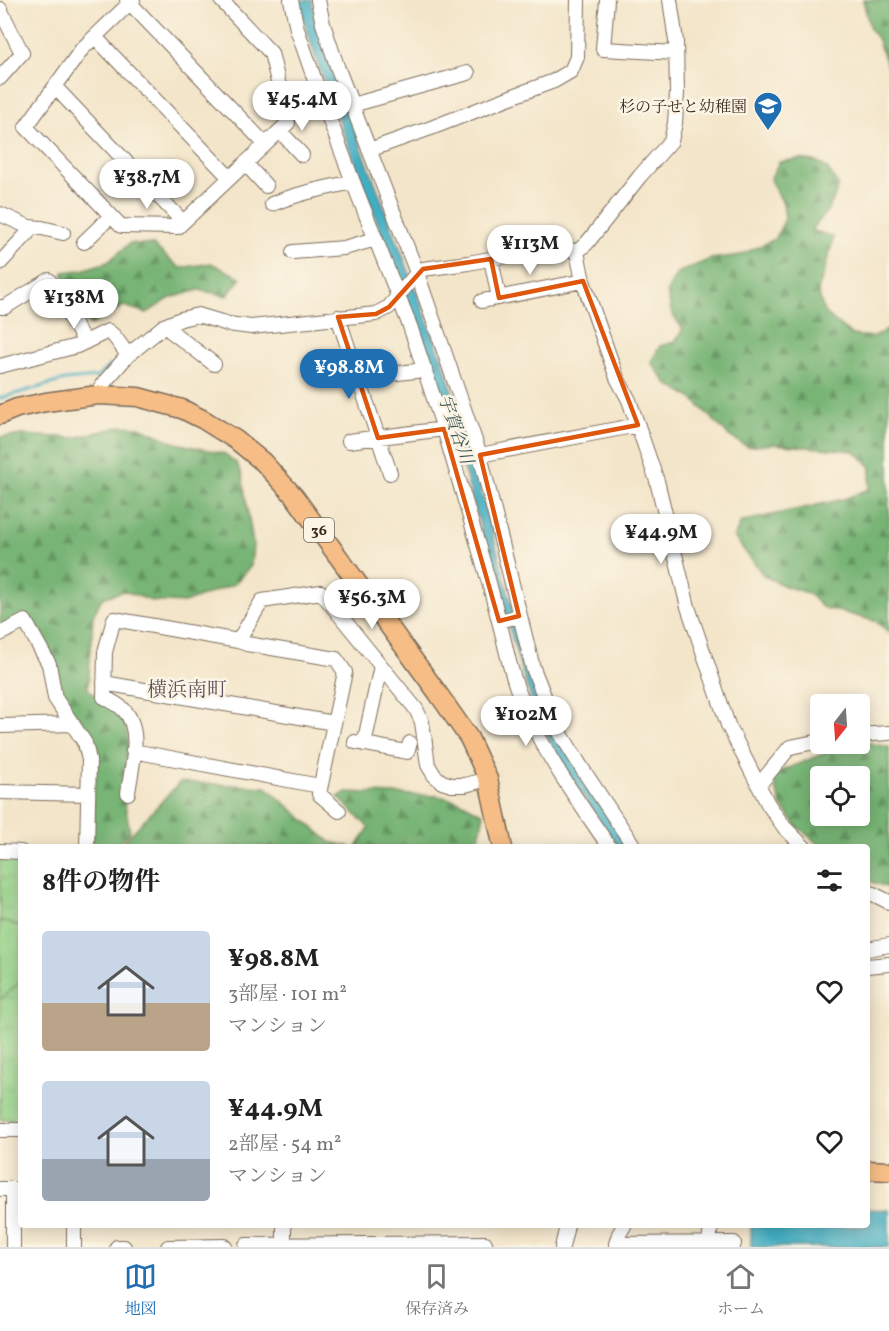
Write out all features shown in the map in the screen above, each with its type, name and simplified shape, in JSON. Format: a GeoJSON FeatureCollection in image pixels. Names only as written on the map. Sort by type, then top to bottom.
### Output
{"type":"FeatureCollection","features":[{"type":"Feature","properties":{"kind":"main road","name":"36"},"geometry":{"type":"LineString","coordinates":[[0,415],[17,408],[46,402],[98,395],[138,398],[182,409],[204,420],[236,440],[262,462],[294,496],[468,738],[488,779],[502,844]]}},
{"type":"Feature","properties":{"kind":"main road"},"geometry":{"type":"LineString","coordinates":[[870,1170],[889,1171]]}},
{"type":"Feature","properties":{"kind":"street"},"geometry":{"type":"LineString","coordinates":[[221,0],[271,53],[288,123],[178,227],[121,226],[26,127],[82,49],[130,1],[265,144]]}},
{"type":"Feature","properties":{"kind":"street"},"geometry":{"type":"LineString","coordinates":[[291,0],[297,29],[353,182],[399,294],[425,370],[501,620],[517,687],[537,734],[557,770],[607,844]]}},
{"type":"Feature","properties":{"kind":"street"},"geometry":{"type":"LineString","coordinates":[[318,0],[336,70],[369,150],[480,455],[518,616],[533,668],[556,726],[632,844]]}},
{"type":"Feature","properties":{"kind":"street"},"geometry":{"type":"LineString","coordinates":[[369,150],[554,81],[571,71],[578,57],[579,0]]}},
{"type":"Feature","properties":{"kind":"street"},"geometry":{"type":"LineString","coordinates":[[607,0],[603,49],[676,53]]}},
{"type":"Feature","properties":{"kind":"street"},"geometry":{"type":"LineString","coordinates":[[577,252],[587,243],[671,141],[675,123],[676,41],[670,0]]}},
{"type":"Feature","properties":{"kind":"street"},"geometry":{"type":"LineString","coordinates":[[0,9],[22,53],[0,78]]}},
{"type":"Feature","properties":{"kind":"street"},"geometry":{"type":"LineString","coordinates":[[95,37],[230,178]]}},
{"type":"Feature","properties":{"kind":"street"},"geometry":{"type":"LineString","coordinates":[[315,77],[336,70]]}},
{"type":"Feature","properties":{"kind":"street"},"geometry":{"type":"LineString","coordinates":[[352,105],[468,73]]}},
{"type":"Feature","properties":{"kind":"street"},"geometry":{"type":"LineString","coordinates":[[55,87],[183,222]]}},
{"type":"Feature","properties":{"kind":"street"},"geometry":{"type":"LineString","coordinates":[[279,131],[302,155]]}},
{"type":"Feature","properties":{"kind":"street"},"geometry":{"type":"LineString","coordinates":[[245,163],[266,186]]}},
{"type":"Feature","properties":{"kind":"street"},"geometry":{"type":"LineString","coordinates":[[272,204],[313,190],[353,182]]}},
{"type":"Feature","properties":{"kind":"street"},"geometry":{"type":"LineString","coordinates":[[0,214],[29,227],[63,233]]}},
{"type":"Feature","properties":{"kind":"street"},"geometry":{"type":"LineString","coordinates":[[84,242],[111,216]]}},
{"type":"Feature","properties":{"kind":"street"},"geometry":{"type":"LineString","coordinates":[[0,263],[27,234],[29,227]]}},
{"type":"Feature","properties":{"kind":"street"},"geometry":{"type":"LineString","coordinates":[[293,252],[344,248],[376,240]]}},
{"type":"Feature","properties":{"kind":"street"},"geometry":{"type":"LineString","coordinates":[[98,395],[102,385],[128,355],[164,326],[181,319],[198,315],[228,324],[251,327],[376,314],[389,307],[423,269],[560,246],[577,252]]}},
{"type":"Feature","properties":{"kind":"street"},"geometry":{"type":"LineString","coordinates":[[577,252],[583,281],[617,378],[629,400],[657,481],[688,607],[728,725],[768,804],[784,827],[801,844]]}},
{"type":"Feature","properties":{"kind":"street"},"geometry":{"type":"LineString","coordinates":[[492,259],[499,298]]}},
{"type":"Feature","properties":{"kind":"street"},"geometry":{"type":"LineString","coordinates":[[0,307],[5,308],[49,280],[86,342]]}},
{"type":"Feature","properties":{"kind":"street"},"geometry":{"type":"LineString","coordinates":[[482,302],[583,281]]}},
{"type":"Feature","properties":{"kind":"street"},"geometry":{"type":"LineString","coordinates":[[338,317],[390,473]]}},
{"type":"Feature","properties":{"kind":"street"},"geometry":{"type":"LineString","coordinates":[[164,326],[214,364]]}},
{"type":"Feature","properties":{"kind":"street"},"geometry":{"type":"LineString","coordinates":[[0,366],[77,346],[108,332],[114,336],[128,355]]}},
{"type":"Feature","properties":{"kind":"street"},"geometry":{"type":"LineString","coordinates":[[334,380],[425,370]]}},
{"type":"Feature","properties":{"kind":"street"},"geometry":{"type":"LineString","coordinates":[[480,455],[638,425]]}},
{"type":"Feature","properties":{"kind":"street"},"geometry":{"type":"LineString","coordinates":[[349,441],[444,429]]}},
{"type":"Feature","properties":{"kind":"street"},"geometry":{"type":"LineString","coordinates":[[238,641],[262,601],[321,592],[416,710],[422,722],[428,765],[434,775],[442,782],[452,785],[488,779]]}},
{"type":"Feature","properties":{"kind":"street"},"geometry":{"type":"LineString","coordinates":[[501,620],[518,616]]}},
{"type":"Feature","properties":{"kind":"street"},"geometry":{"type":"LineString","coordinates":[[128,793],[134,733],[129,717],[104,697],[105,652],[114,619],[336,659],[345,672],[319,794],[339,811]]}},
{"type":"Feature","properties":{"kind":"street"},"geometry":{"type":"LineString","coordinates":[[0,634],[25,621],[49,664],[54,698],[85,743],[89,760],[87,844]]}},
{"type":"Feature","properties":{"kind":"street"},"geometry":{"type":"LineString","coordinates":[[381,666],[359,743],[407,752],[410,743]]}},
{"type":"Feature","properties":{"kind":"street"},"geometry":{"type":"LineString","coordinates":[[104,683],[334,723]]}},
{"type":"Feature","properties":{"kind":"street"},"geometry":{"type":"LineString","coordinates":[[0,726],[73,724]]}},
{"type":"Feature","properties":{"kind":"street"},"geometry":{"type":"LineString","coordinates":[[870,734],[889,733]]}},
{"type":"Feature","properties":{"kind":"street"},"geometry":{"type":"LineString","coordinates":[[759,785],[790,747],[810,743]]}},
{"type":"Feature","properties":{"kind":"street"},"geometry":{"type":"LineString","coordinates":[[133,751],[320,786]]}},
{"type":"Feature","properties":{"kind":"street"},"geometry":{"type":"LineString","coordinates":[[0,792],[88,794]]}},
{"type":"Feature","properties":{"kind":"street"},"geometry":{"type":"LineString","coordinates":[[0,851],[18,852]]}},
{"type":"Feature","properties":{"kind":"street"},"geometry":{"type":"LineString","coordinates":[[870,892],[889,902]]}},
{"type":"Feature","properties":{"kind":"street"},"geometry":{"type":"LineString","coordinates":[[870,948],[889,945]]}},
{"type":"Feature","properties":{"kind":"street"},"geometry":{"type":"LineString","coordinates":[[870,966],[889,963]]}},
{"type":"Feature","properties":{"kind":"street"},"geometry":{"type":"LineString","coordinates":[[0,1130],[18,1130]]}},
{"type":"Feature","properties":{"kind":"street"},"geometry":{"type":"LineString","coordinates":[[11,1189],[13,1247]]}},
{"type":"Feature","properties":{"kind":"street"},"geometry":{"type":"LineString","coordinates":[[74,1228],[74,1247]]}},
{"type":"Feature","properties":{"kind":"street"},"geometry":{"type":"LineString","coordinates":[[284,1228],[284,1246]]}},
{"type":"Feature","properties":{"kind":"street"},"geometry":{"type":"LineString","coordinates":[[562,1247],[567,1228]]}},
{"type":"Feature","properties":{"kind":"street"},"geometry":{"type":"LineString","coordinates":[[623,1228],[616,1245],[734,1243],[733,1247]]}},
{"type":"Feature","properties":{"kind":"street"},"geometry":{"type":"LineString","coordinates":[[709,1243],[711,1228]]}},
{"type":"Feature","properties":{"kind":"street"},"geometry":{"type":"LineString","coordinates":[[246,1247],[246,1245],[485,1244],[486,1247]]}},
{"type":"Feature","properties":{"kind":"street"},"geometry":{"type":"LineString","coordinates":[[117,1247],[124,1247]]}},
{"type":"Feature","properties":{"kind":"street"},"geometry":{"type":"LineString","coordinates":[[168,1247],[225,1247]]}},
{"type":"Feature","properties":{"kind":"highlighted area"},"geometry":{"type":"Polygon","coordinates":[[[491,259],[499,298],[583,281],[638,425],[480,455],[519,616],[499,621],[444,429],[378,438],[338,317],[376,314],[389,307],[423,269],[491,259]]]}},
{"type":"Feature","properties":{"kind":"green space"},"geometry":{"type":"Polygon","coordinates":[[[863,0],[889,0],[889,70],[877,38],[870,29],[863,0]]]}},
{"type":"Feature","properties":{"kind":"green space"},"geometry":{"type":"Polygon","coordinates":[[[799,159],[823,165],[838,185],[828,209],[811,230],[834,237],[818,291],[824,312],[852,335],[874,337],[889,328],[889,632],[875,621],[822,607],[808,593],[764,576],[734,537],[741,522],[844,499],[869,489],[871,467],[854,451],[772,444],[748,447],[729,436],[693,399],[667,384],[651,362],[660,346],[675,342],[683,329],[672,314],[667,291],[677,273],[711,259],[741,255],[775,239],[785,219],[783,203],[770,180],[779,162],[799,159]]]}},
{"type":"Feature","properties":{"kind":"green space"},"geometry":{"type":"Polygon","coordinates":[[[130,243],[153,245],[180,268],[211,263],[241,278],[227,296],[199,290],[170,298],[147,313],[124,306],[91,325],[70,302],[65,288],[64,272],[82,270],[108,262],[130,243]]]}},
{"type":"Feature","properties":{"kind":"green space"},"geometry":{"type":"Polygon","coordinates":[[[123,426],[139,427],[176,443],[225,454],[237,464],[242,475],[253,544],[251,566],[234,584],[184,603],[152,601],[124,591],[102,598],[93,616],[88,689],[126,726],[128,744],[122,789],[130,832],[118,844],[90,844],[93,760],[57,697],[26,617],[0,631],[0,437],[25,435],[74,438],[123,426]]]}},
{"type":"Feature","properties":{"kind":"green space"},"geometry":{"type":"Polygon","coordinates":[[[870,743],[889,747],[889,888],[870,881],[870,844],[818,844],[797,826],[781,805],[773,780],[781,771],[823,754],[870,754],[870,743]]]}},
{"type":"Feature","properties":{"kind":"green space"},"geometry":{"type":"Polygon","coordinates":[[[180,782],[266,787],[330,842],[339,844],[122,844],[180,782]]]}},
{"type":"Feature","properties":{"kind":"green space"},"geometry":{"type":"Polygon","coordinates":[[[348,792],[438,796],[459,801],[484,814],[478,844],[359,844],[369,828],[338,797],[348,792]]]}},
{"type":"Feature","properties":{"kind":"green space"},"geometry":{"type":"Polygon","coordinates":[[[0,858],[18,859],[18,1120],[0,1120],[0,858]]]}},
{"type":"Feature","properties":{"kind":"green space"},"geometry":{"type":"Polygon","coordinates":[[[0,921],[18,925],[18,984],[0,1000],[0,921]]]}},
{"type":"Feature","properties":{"kind":"water","name":"宇賀谷川"},"geometry":{"type":"Polygon","coordinates":[[[299,0],[312,0],[326,54],[443,361],[464,427],[529,669],[625,844],[616,844],[568,774],[535,710],[521,669],[453,432],[431,366],[318,65],[299,0]]]}},
{"type":"Feature","properties":{"kind":"water"},"geometry":{"type":"Polygon","coordinates":[[[870,1209],[889,1210],[889,1247],[751,1247],[751,1228],[870,1228],[870,1209]]]}},
{"type":"Feature","properties":{"kind":"waterway"},"geometry":{"type":"LineString","coordinates":[[0,398],[65,380],[97,377],[110,365]]}},
{"type":"Feature","properties":{"kind":"place","name":"杉の子せと幼稚園"},"geometry":{"type":"Point","coordinates":[768,132]}},
{"type":"Feature","properties":{"kind":"district","name":"横浜南町"},"geometry":{"type":"Point","coordinates":[187,689]}}]}
